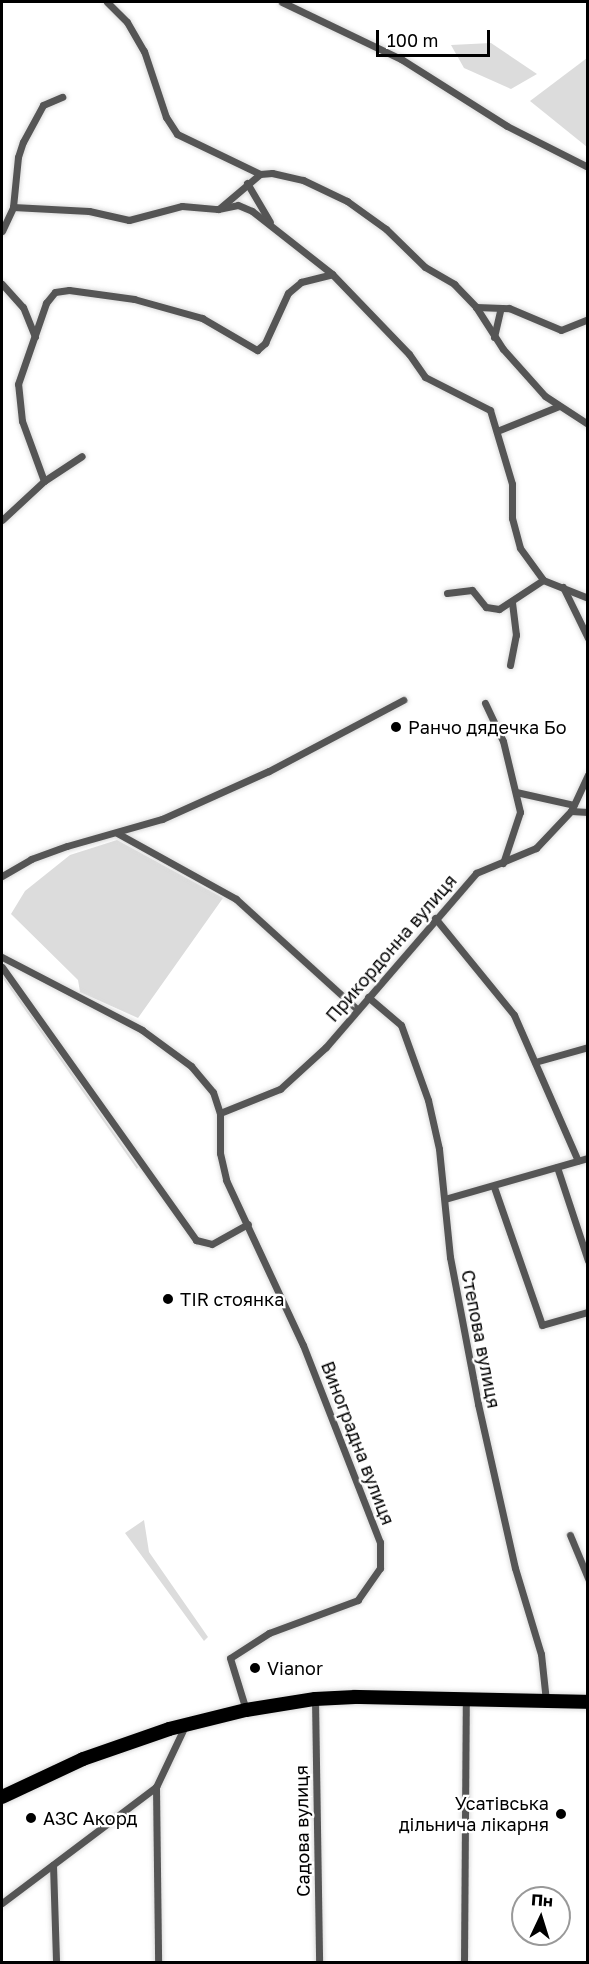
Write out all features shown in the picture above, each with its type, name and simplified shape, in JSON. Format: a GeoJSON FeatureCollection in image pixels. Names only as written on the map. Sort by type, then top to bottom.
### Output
{"type":"FeatureCollection","features":[{"type":"Feature","properties":{"kind":"highway"},"geometry":{"type":"LineString","coordinates":[[2,1797],[83,1759],[186,1725],[246,1710],[315,1699],[588,1702]]}},
{"type":"Feature","properties":{"kind":"street"},"geometry":{"type":"LineString","coordinates":[[107,2],[127,22],[144,51],[166,117],[177,134],[260,174],[287,174],[303,180],[367,213],[476,307],[494,338],[558,406],[588,424]]}},
{"type":"Feature","properties":{"kind":"street"},"geometry":{"type":"LineString","coordinates":[[282,2],[401,59],[507,126],[588,167]]}},
{"type":"Feature","properties":{"kind":"street"},"geometry":{"type":"LineString","coordinates":[[2,231],[13,207],[18,157],[23,142],[43,105],[62,97]]}},
{"type":"Feature","properties":{"kind":"street"},"geometry":{"type":"LineString","coordinates":[[218,209],[260,174]]}},
{"type":"Feature","properties":{"kind":"street"},"geometry":{"type":"LineString","coordinates":[[247,183],[273,227]]}},
{"type":"Feature","properties":{"kind":"street"},"geometry":{"type":"LineString","coordinates":[[13,207],[89,211],[129,220],[182,206],[218,209],[238,205],[273,227],[332,274],[409,354],[425,377],[490,410],[512,484],[515,533],[520,548],[543,580],[588,598]]}},
{"type":"Feature","properties":{"kind":"street"},"geometry":{"type":"LineString","coordinates":[[44,481],[18,403],[18,384],[50,296],[69,290],[134,299],[202,318],[257,350],[265,343],[288,293],[301,282],[332,274]]}},
{"type":"Feature","properties":{"kind":"street"},"geometry":{"type":"LineString","coordinates":[[2,284],[23,307],[35,338]]}},
{"type":"Feature","properties":{"kind":"street"},"geometry":{"type":"LineString","coordinates":[[476,307],[500,310],[509,308],[531,314],[561,330],[588,319]]}},
{"type":"Feature","properties":{"kind":"street"},"geometry":{"type":"LineString","coordinates":[[494,338],[500,310]]}},
{"type":"Feature","properties":{"kind":"street"},"geometry":{"type":"LineString","coordinates":[[497,431],[558,406]]}},
{"type":"Feature","properties":{"kind":"street"},"geometry":{"type":"LineString","coordinates":[[2,520],[44,481],[82,456]]}},
{"type":"Feature","properties":{"kind":"street"},"geometry":{"type":"LineString","coordinates":[[447,593],[472,590],[492,609],[512,602],[543,580]]}},
{"type":"Feature","properties":{"kind":"street"},"geometry":{"type":"LineString","coordinates":[[562,587],[588,638]]}},
{"type":"Feature","properties":{"kind":"street"},"geometry":{"type":"LineString","coordinates":[[510,665],[516,635],[512,602]]}},
{"type":"Feature","properties":{"kind":"street"},"geometry":{"type":"LineString","coordinates":[[2,876],[30,859],[162,819],[269,771],[403,700]]}},
{"type":"Feature","properties":{"kind":"street"},"geometry":{"type":"LineString","coordinates":[[485,703],[503,741],[516,792],[520,822],[503,863]]}},
{"type":"Feature","properties":{"kind":"street","name":"Прикордонна вулиця"},"geometry":{"type":"LineString","coordinates":[[220,1113],[280,1089],[326,1047],[476,873],[536,848],[573,808],[588,774]]}},
{"type":"Feature","properties":{"kind":"street"},"geometry":{"type":"LineString","coordinates":[[516,792],[588,812]]}},
{"type":"Feature","properties":{"kind":"street"},"geometry":{"type":"LineString","coordinates":[[117,833],[236,898],[357,1010]]}},
{"type":"Feature","properties":{"kind":"street"},"geometry":{"type":"LineString","coordinates":[[435,918],[508,1006],[578,1161]]}},
{"type":"Feature","properties":{"kind":"street"},"geometry":{"type":"LineString","coordinates":[[2,957],[142,1030],[204,1080],[220,1113]]}},
{"type":"Feature","properties":{"kind":"street"},"geometry":{"type":"LineString","coordinates":[[2,967],[196,1240],[212,1244],[248,1224]]}},
{"type":"Feature","properties":{"kind":"street","name":"Степова вулиця"},"geometry":{"type":"LineString","coordinates":[[368,997],[386,1009],[407,1036],[435,1130],[445,1199],[450,1257],[478,1404],[515,1568],[541,1654],[546,1701]]}},
{"type":"Feature","properties":{"kind":"street"},"geometry":{"type":"LineString","coordinates":[[535,1062],[588,1047]]}},
{"type":"Feature","properties":{"kind":"street","name":"Виноградна вулиця"},"geometry":{"type":"LineString","coordinates":[[220,1113],[222,1168],[303,1345],[375,1526],[382,1555],[375,1579],[358,1600],[269,1633],[230,1658],[246,1710]]}},
{"type":"Feature","properties":{"kind":"street"},"geometry":{"type":"LineString","coordinates":[[445,1199],[494,1187],[588,1158]]}},
{"type":"Feature","properties":{"kind":"street"},"geometry":{"type":"LineString","coordinates":[[557,1167],[588,1261]]}},
{"type":"Feature","properties":{"kind":"street"},"geometry":{"type":"LineString","coordinates":[[494,1187],[542,1325],[588,1312]]}},
{"type":"Feature","properties":{"kind":"street"},"geometry":{"type":"LineString","coordinates":[[570,1534],[588,1578]]}},
{"type":"Feature","properties":{"kind":"street","name":"Садова вулиця"},"geometry":{"type":"LineString","coordinates":[[315,1699],[319,1962]]}},
{"type":"Feature","properties":{"kind":"street"},"geometry":{"type":"LineString","coordinates":[[464,1962],[466,1699]]}},
{"type":"Feature","properties":{"kind":"street"},"geometry":{"type":"LineString","coordinates":[[158,1962],[156,1787],[186,1725]]}},
{"type":"Feature","properties":{"kind":"street"},"geometry":{"type":"LineString","coordinates":[[2,1903],[156,1787]]}},
{"type":"Feature","properties":{"kind":"street"},"geometry":{"type":"LineString","coordinates":[[53,1865],[56,1962]]}},
{"type":"Feature","properties":{"kind":"shaded area"},"geometry":{"type":"Polygon","coordinates":[[[491,43],[537,74],[511,89],[464,68],[451,45],[491,43]]]}},
{"type":"Feature","properties":{"kind":"shaded area"},"geometry":{"type":"Polygon","coordinates":[[[587,58],[587,147],[530,101],[587,58]]]}},
{"type":"Feature","properties":{"kind":"shaded area"},"geometry":{"type":"Polygon","coordinates":[[[117,840],[223,898],[138,1018],[80,992],[78,980],[11,914],[25,891],[70,855],[117,840]]]}},
{"type":"Feature","properties":{"kind":"shaded area"},"geometry":{"type":"Polygon","coordinates":[[[2,973],[138,1167],[137,1169],[2,977],[2,973]]]}},
{"type":"Feature","properties":{"kind":"shaded area"},"geometry":{"type":"Polygon","coordinates":[[[144,1520],[149,1552],[208,1637],[204,1641],[125,1533],[144,1520]]]}},
{"type":"Feature","properties":{"kind":"place","name":"Ранчо дядечка Бо"},"geometry":{"type":"Point","coordinates":[396,727]}},
{"type":"Feature","properties":{"kind":"place","name":"TIR стоянка"},"geometry":{"type":"Point","coordinates":[168,1299]}},
{"type":"Feature","properties":{"kind":"place","name":"Vianor"},"geometry":{"type":"Point","coordinates":[255,1668]}},
{"type":"Feature","properties":{"kind":"place","name":"Усатівська дільнича лікарня"},"geometry":{"type":"Point","coordinates":[561,1814]}},
{"type":"Feature","properties":{"kind":"place","name":"АЗС Акорд"},"geometry":{"type":"Point","coordinates":[31,1818]}}]}
